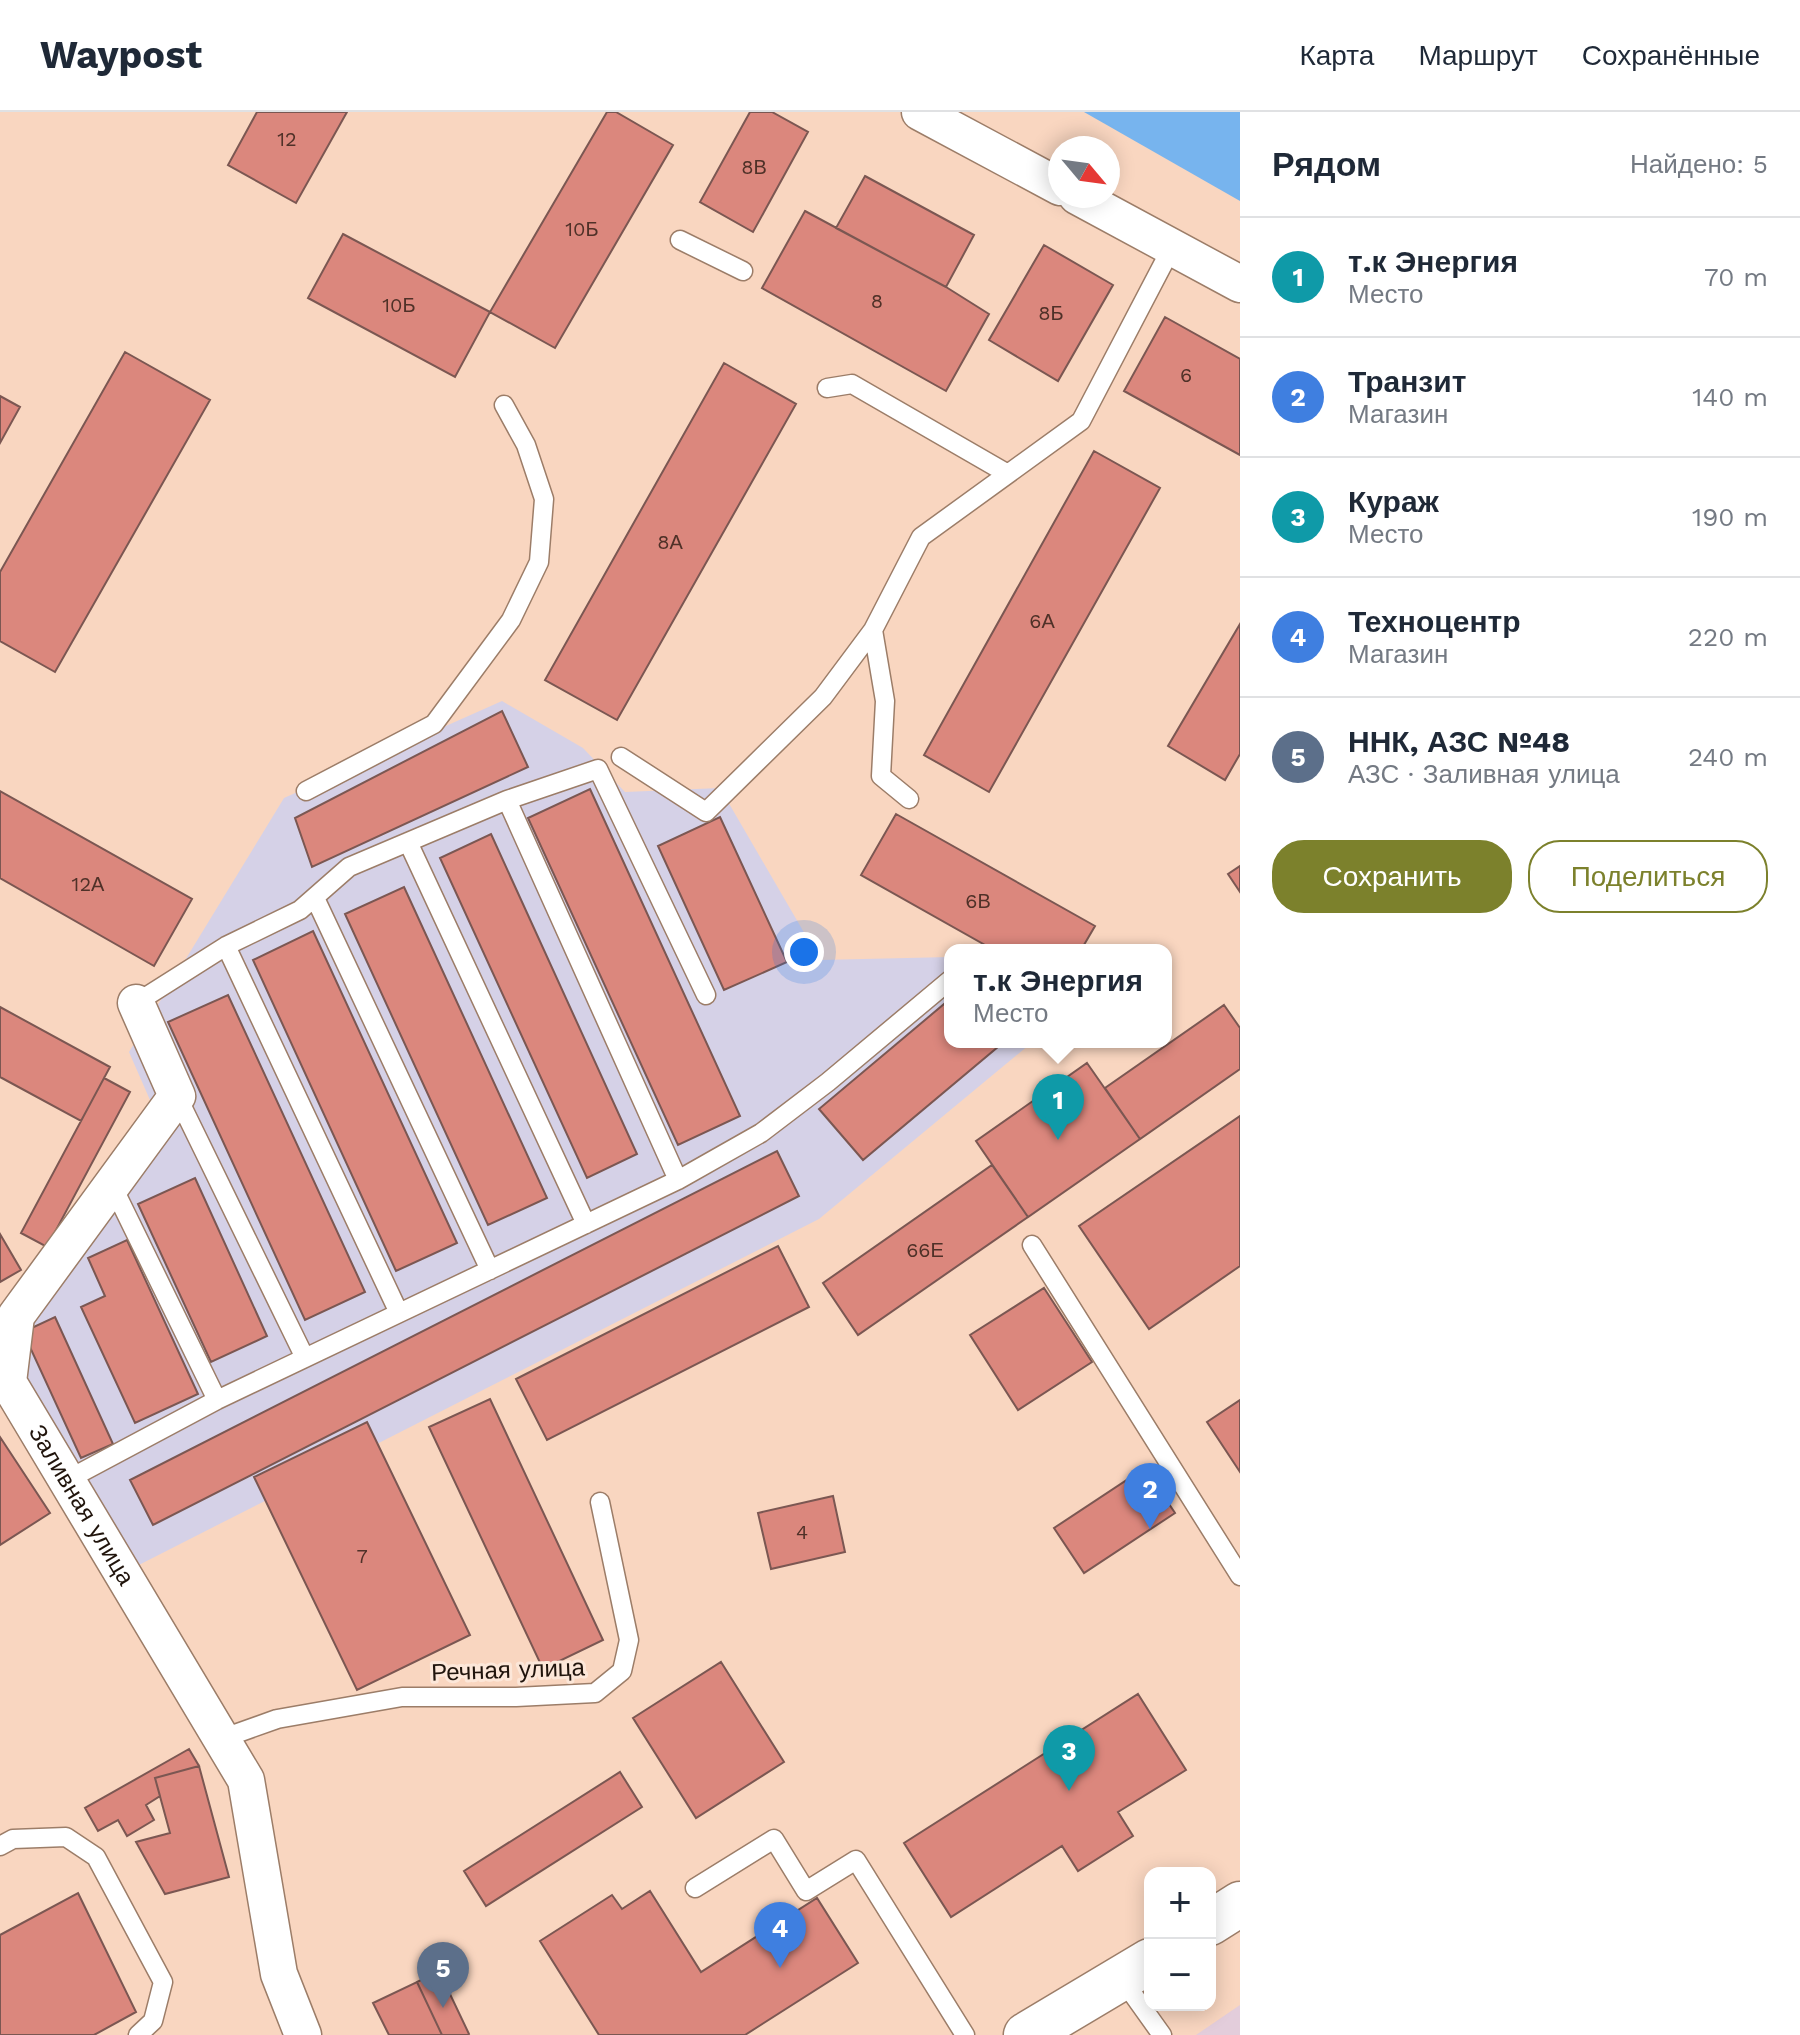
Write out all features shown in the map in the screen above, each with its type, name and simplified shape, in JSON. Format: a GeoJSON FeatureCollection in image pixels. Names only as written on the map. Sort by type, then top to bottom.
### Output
{"type":"FeatureCollection","features":[{"type":"Feature","properties":{"kind":"main road"},"geometry":{"type":"LineString","coordinates":[[1216,1919],[1240,1904]]}},
{"type":"Feature","properties":{"kind":"main road"},"geometry":{"type":"LineString","coordinates":[[1026,2035],[1136,1970]]}},
{"type":"Feature","properties":{"kind":"street"},"geometry":{"type":"LineString","coordinates":[[920,112],[1048,181]]}},
{"type":"Feature","properties":{"kind":"street"},"geometry":{"type":"LineString","coordinates":[[1099,208],[1240,284]]}},
{"type":"Feature","properties":{"kind":"street"},"geometry":{"type":"LineString","coordinates":[[136,1003],[177,1096]]}},
{"type":"Feature","properties":{"kind":"street","name":"Заливная улица"},"geometry":{"type":"LineString","coordinates":[[177,1096],[16,1316],[8,1382],[246,1780],[279,1974],[303,2035]]}},
{"type":"Feature","properties":{"kind":"lane"},"geometry":{"type":"LineString","coordinates":[[680,240],[743,271]]}},
{"type":"Feature","properties":{"kind":"lane"},"geometry":{"type":"LineString","coordinates":[[621,757],[706,812],[823,697],[873,630],[921,537],[1081,421],[1172,247]]}},
{"type":"Feature","properties":{"kind":"lane"},"geometry":{"type":"LineString","coordinates":[[827,388],[852,384],[1008,474]]}},
{"type":"Feature","properties":{"kind":"lane"},"geometry":{"type":"LineString","coordinates":[[306,791],[434,724],[511,620],[539,562],[544,499],[526,445],[504,405]]}},
{"type":"Feature","properties":{"kind":"lane"},"geometry":{"type":"LineString","coordinates":[[873,630],[885,701],[881,776],[909,799]]}},
{"type":"Feature","properties":{"kind":"lane"},"geometry":{"type":"LineString","coordinates":[[136,1003],[226,946],[300,910],[349,867],[507,800],[598,769],[706,995]]}},
{"type":"Feature","properties":{"kind":"lane"},"geometry":{"type":"LineString","coordinates":[[507,800],[678,1180]]}},
{"type":"Feature","properties":{"kind":"lane"},"geometry":{"type":"LineString","coordinates":[[408,842],[586,1224]]}},
{"type":"Feature","properties":{"kind":"lane"},"geometry":{"type":"LineString","coordinates":[[315,898],[490,1270]]}},
{"type":"Feature","properties":{"kind":"lane"},"geometry":{"type":"LineString","coordinates":[[226,946],[399,1313]]}},
{"type":"Feature","properties":{"kind":"lane"},"geometry":{"type":"LineString","coordinates":[[67,1480],[217,1400],[678,1180],[761,1133],[828,1082],[944,985]]}},
{"type":"Feature","properties":{"kind":"lane"},"geometry":{"type":"LineString","coordinates":[[177,1096],[305,1358]]}},
{"type":"Feature","properties":{"kind":"lane"},"geometry":{"type":"LineString","coordinates":[[112,1185],[217,1400]]}},
{"type":"Feature","properties":{"kind":"lane"},"geometry":{"type":"LineString","coordinates":[[1032,1245],[1240,1576]]}},
{"type":"Feature","properties":{"kind":"lane","name":"Речная улица"},"geometry":{"type":"LineString","coordinates":[[221,1739],[277,1719],[402,1697],[595,1693],[622,1671],[629,1640],[600,1502]]}},
{"type":"Feature","properties":{"kind":"lane"},"geometry":{"type":"LineString","coordinates":[[0,1846],[13,1839],[66,1837],[96,1857],[163,1982],[153,2021],[138,2035]]}},
{"type":"Feature","properties":{"kind":"lane"},"geometry":{"type":"LineString","coordinates":[[695,1888],[774,1839],[806,1891],[856,1860],[965,2035]]}},
{"type":"Feature","properties":{"kind":"lane"},"geometry":{"type":"LineString","coordinates":[[1136,1970],[1162,2035]]}},
{"type":"Feature","properties":{"kind":"shaded area"},"geometry":{"type":"Polygon","coordinates":[[[502,701],[583,748],[625,792],[720,788],[820,960],[944,957],[944,1048],[1025,1048],[819,1219],[129,1570],[0,1330],[167,1139],[129,1052],[284,798],[502,701]]]}},
{"type":"Feature","properties":{"kind":"shaded area"},"geometry":{"type":"Polygon","coordinates":[[[1240,2005],[1240,2035],[1196,2035],[1240,2005]]]}},
{"type":"Feature","properties":{"kind":"water"},"geometry":{"type":"Polygon","coordinates":[[[1084,112],[1240,112],[1240,201],[1084,112]]]}},
{"type":"Feature","properties":{"kind":"building"},"geometry":{"type":"Polygon","coordinates":[[[257,112],[347,112],[296,203],[228,165],[257,112]]]}},
{"type":"Feature","properties":{"kind":"building"},"geometry":{"type":"Polygon","coordinates":[[[607,112],[616,112],[673,145],[555,348],[490,312],[607,112]]]}},
{"type":"Feature","properties":{"kind":"building"},"geometry":{"type":"Polygon","coordinates":[[[750,112],[772,112],[808,132],[753,232],[700,202],[750,112]]]}},
{"type":"Feature","properties":{"kind":"building"},"geometry":{"type":"Polygon","coordinates":[[[865,176],[974,235],[946,287],[836,228],[865,176]]]}},
{"type":"Feature","properties":{"kind":"building"},"geometry":{"type":"Polygon","coordinates":[[[805,211],[946,287],[989,314],[946,391],[762,288],[805,211]]]}},
{"type":"Feature","properties":{"kind":"building"},"geometry":{"type":"Polygon","coordinates":[[[343,234],[490,312],[455,377],[308,298],[343,234]]]}},
{"type":"Feature","properties":{"kind":"building"},"geometry":{"type":"Polygon","coordinates":[[[1044,245],[1113,285],[1058,381],[989,340],[1044,245]]]}},
{"type":"Feature","properties":{"kind":"building"},"geometry":{"type":"Polygon","coordinates":[[[1165,317],[1240,359],[1240,455],[1124,391],[1165,317]]]}},
{"type":"Feature","properties":{"kind":"building"},"geometry":{"type":"Polygon","coordinates":[[[125,352],[210,400],[55,672],[0,641],[0,572],[125,352]]]}},
{"type":"Feature","properties":{"kind":"building"},"geometry":{"type":"Polygon","coordinates":[[[724,363],[796,404],[617,720],[545,680],[724,363]]]}},
{"type":"Feature","properties":{"kind":"building"},"geometry":{"type":"Polygon","coordinates":[[[0,396],[20,407],[0,443],[0,396]]]}},
{"type":"Feature","properties":{"kind":"building"},"geometry":{"type":"Polygon","coordinates":[[[1094,451],[1160,488],[989,792],[924,755],[1094,451]]]}},
{"type":"Feature","properties":{"kind":"building"},"geometry":{"type":"Polygon","coordinates":[[[1240,624],[1240,754],[1225,780],[1168,746],[1240,624]]]}},
{"type":"Feature","properties":{"kind":"building"},"geometry":{"type":"Polygon","coordinates":[[[502,711],[528,767],[312,867],[295,818],[502,711]]]}},
{"type":"Feature","properties":{"kind":"building"},"geometry":{"type":"Polygon","coordinates":[[[590,789],[740,1116],[678,1145],[528,818],[590,789]]]}},
{"type":"Feature","properties":{"kind":"building"},"geometry":{"type":"Polygon","coordinates":[[[0,791],[192,899],[154,966],[0,878],[0,791]]]}},
{"type":"Feature","properties":{"kind":"building"},"geometry":{"type":"Polygon","coordinates":[[[896,814],[1095,926],[1084,944],[983,944],[861,875],[896,814]]]}},
{"type":"Feature","properties":{"kind":"building"},"geometry":{"type":"Polygon","coordinates":[[[720,817],[787,962],[724,990],[658,846],[720,817]]]}},
{"type":"Feature","properties":{"kind":"building"},"geometry":{"type":"Polygon","coordinates":[[[491,834],[637,1154],[587,1178],[440,858],[491,834]]]}},
{"type":"Feature","properties":{"kind":"building"},"geometry":{"type":"Polygon","coordinates":[[[1240,866],[1240,892],[1228,874],[1240,866]]]}},
{"type":"Feature","properties":{"kind":"building"},"geometry":{"type":"Polygon","coordinates":[[[404,887],[547,1198],[488,1225],[345,914],[404,887]]]}},
{"type":"Feature","properties":{"kind":"building"},"geometry":{"type":"Polygon","coordinates":[[[313,931],[457,1243],[396,1271],[253,960],[313,931]]]}},
{"type":"Feature","properties":{"kind":"building"},"geometry":{"type":"Polygon","coordinates":[[[228,995],[365,1292],[305,1320],[168,1022],[228,995]]]}},
{"type":"Feature","properties":{"kind":"building"},"geometry":{"type":"Polygon","coordinates":[[[944,1004],[944,1048],[997,1048],[863,1160],[819,1109],[944,1004]]]}},
{"type":"Feature","properties":{"kind":"building"},"geometry":{"type":"Polygon","coordinates":[[[1224,1005],[1240,1028],[1240,1069],[1140,1139],[1105,1088],[1162,1048],[1172,1048],[1172,1041],[1224,1005]]]}},
{"type":"Feature","properties":{"kind":"building"},"geometry":{"type":"Polygon","coordinates":[[[0,1007],[110,1067],[81,1121],[0,1077],[0,1007]]]}},
{"type":"Feature","properties":{"kind":"building"},"geometry":{"type":"Polygon","coordinates":[[[1087,1063],[1140,1139],[1028,1217],[976,1141],[1087,1063]]]}},
{"type":"Feature","properties":{"kind":"building"},"geometry":{"type":"Polygon","coordinates":[[[104,1078],[130,1092],[47,1247],[21,1233],[104,1078]]]}},
{"type":"Feature","properties":{"kind":"building"},"geometry":{"type":"Polygon","coordinates":[[[1240,1116],[1240,1266],[1149,1329],[1079,1226],[1240,1116]]]}},
{"type":"Feature","properties":{"kind":"building"},"geometry":{"type":"Polygon","coordinates":[[[777,1151],[799,1196],[153,1525],[130,1480],[777,1151]]]}},
{"type":"Feature","properties":{"kind":"building"},"geometry":{"type":"Polygon","coordinates":[[[992,1165],[1028,1217],[858,1335],[823,1283],[992,1165]]]}},
{"type":"Feature","properties":{"kind":"building"},"geometry":{"type":"Polygon","coordinates":[[[195,1178],[267,1336],[211,1362],[138,1204],[195,1178]]]}},
{"type":"Feature","properties":{"kind":"building"},"geometry":{"type":"Polygon","coordinates":[[[0,1234],[21,1270],[0,1282],[0,1234]]]}},
{"type":"Feature","properties":{"kind":"building"},"geometry":{"type":"Polygon","coordinates":[[[127,1240],[198,1394],[135,1423],[81,1307],[105,1296],[88,1258],[127,1240]]]}},
{"type":"Feature","properties":{"kind":"building"},"geometry":{"type":"Polygon","coordinates":[[[778,1246],[809,1307],[547,1440],[516,1379],[778,1246]]]}},
{"type":"Feature","properties":{"kind":"building"},"geometry":{"type":"Polygon","coordinates":[[[1044,1288],[1092,1362],[1018,1410],[970,1335],[1044,1288]]]}},
{"type":"Feature","properties":{"kind":"building"},"geometry":{"type":"Polygon","coordinates":[[[55,1317],[113,1444],[81,1458],[23,1332],[55,1317]]]}},
{"type":"Feature","properties":{"kind":"building"},"geometry":{"type":"Polygon","coordinates":[[[490,1399],[603,1640],[543,1669],[429,1427],[490,1399]]]}},
{"type":"Feature","properties":{"kind":"building"},"geometry":{"type":"Polygon","coordinates":[[[1240,1400],[1240,1472],[1207,1422],[1240,1400]]]}},
{"type":"Feature","properties":{"kind":"building"},"geometry":{"type":"Polygon","coordinates":[[[367,1422],[470,1635],[357,1690],[254,1477],[367,1422]]]}},
{"type":"Feature","properties":{"kind":"building"},"geometry":{"type":"Polygon","coordinates":[[[0,1437],[50,1513],[0,1545],[0,1437]]]}},
{"type":"Feature","properties":{"kind":"building"},"geometry":{"type":"Polygon","coordinates":[[[1145,1468],[1175,1513],[1084,1573],[1054,1528],[1145,1468]]]}},
{"type":"Feature","properties":{"kind":"building"},"geometry":{"type":"Polygon","coordinates":[[[833,1496],[845,1552],[771,1569],[758,1513],[833,1496]]]}},
{"type":"Feature","properties":{"kind":"building"},"geometry":{"type":"Polygon","coordinates":[[[721,1662],[784,1762],[696,1818],[633,1718],[721,1662]]]}},
{"type":"Feature","properties":{"kind":"building"},"geometry":{"type":"Polygon","coordinates":[[[1138,1694],[1186,1770],[1118,1812],[1133,1836],[1078,1871],[1062,1846],[951,1917],[904,1843],[1138,1694]]]}},
{"type":"Feature","properties":{"kind":"building"},"geometry":{"type":"Polygon","coordinates":[[[189,1749],[199,1766],[155,1778],[160,1796],[146,1805],[154,1820],[127,1836],[118,1820],[98,1831],[85,1808],[189,1749]]]}},
{"type":"Feature","properties":{"kind":"building"},"geometry":{"type":"Polygon","coordinates":[[[199,1766],[229,1877],[165,1894],[136,1842],[170,1833],[155,1778],[199,1766]]]}},
{"type":"Feature","properties":{"kind":"building"},"geometry":{"type":"Polygon","coordinates":[[[620,1772],[642,1807],[486,1906],[464,1871],[620,1772]]]}},
{"type":"Feature","properties":{"kind":"building"},"geometry":{"type":"Polygon","coordinates":[[[650,1891],[701,1972],[817,1898],[858,1963],[745,2035],[599,2035],[540,1941],[612,1895],[622,1909],[650,1891]]]}},
{"type":"Feature","properties":{"kind":"building"},"geometry":{"type":"Polygon","coordinates":[[[78,1893],[136,2012],[94,2035],[0,2035],[0,1935],[78,1893]]]}},
{"type":"Feature","properties":{"kind":"building"},"geometry":{"type":"Polygon","coordinates":[[[439,1971],[468,2035],[442,2035],[417,1982],[439,1971]]]}},
{"type":"Feature","properties":{"kind":"building"},"geometry":{"type":"Polygon","coordinates":[[[417,1982],[442,2035],[389,2035],[373,2003],[417,1982]]]}},
{"type":"Feature","properties":{"kind":"place","name":"т.к Энергия"},"geometry":{"type":"Point","coordinates":[1058,1140]}},
{"type":"Feature","properties":{"kind":"place","name":"Транзит"},"geometry":{"type":"Point","coordinates":[1150,1529]}},
{"type":"Feature","properties":{"kind":"place","name":"Кураж"},"geometry":{"type":"Point","coordinates":[1069,1791]}},
{"type":"Feature","properties":{"kind":"place","name":"Техноцентр"},"geometry":{"type":"Point","coordinates":[780,1968]}},
{"type":"Feature","properties":{"kind":"place","name":"ННК, АЗС №48"},"geometry":{"type":"Point","coordinates":[443,2008]}}]}
